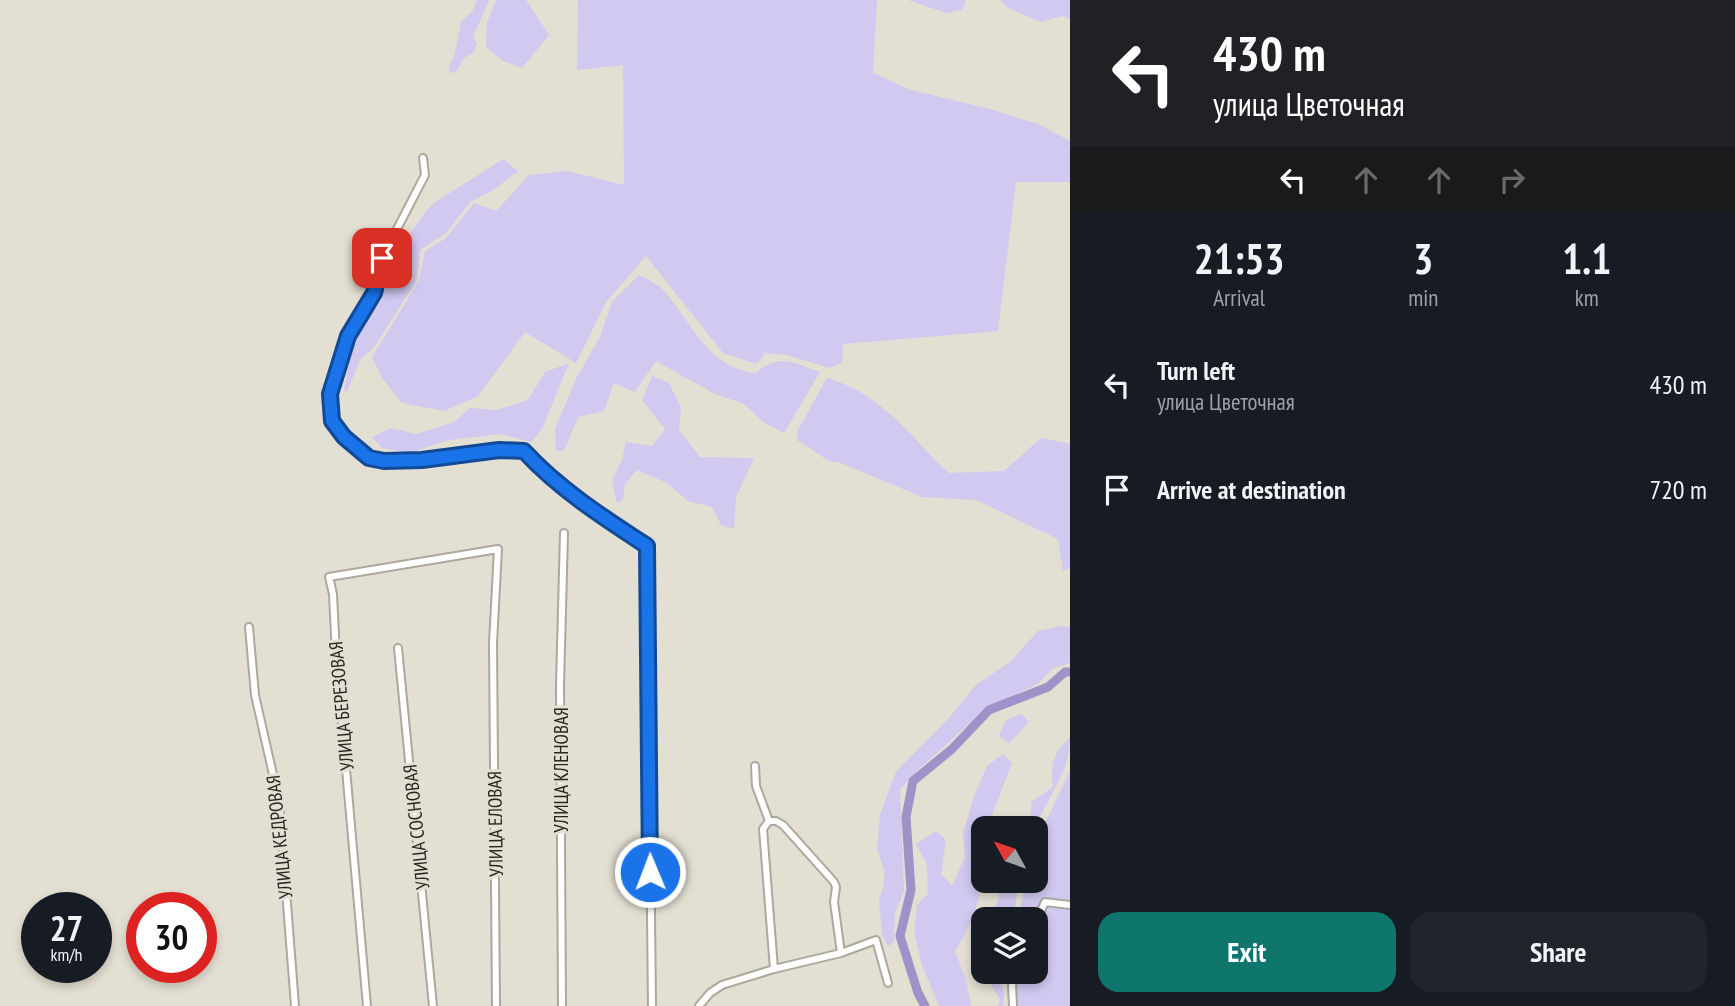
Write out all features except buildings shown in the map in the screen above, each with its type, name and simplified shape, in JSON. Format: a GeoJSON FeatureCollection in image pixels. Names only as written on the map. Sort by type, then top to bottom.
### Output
{"type":"FeatureCollection","features":[{"type":"Feature","properties":{"kind":"street"},"geometry":{"type":"LineString","coordinates":[[423,158],[425,175],[382,258],[374,293],[348,336],[330,394],[332,421],[344,437],[369,458],[384,461],[422,460],[499,450],[524,451],[562,485],[647,546],[652,1006]]}},
{"type":"Feature","properties":{"kind":"street","name":"УЛИЦА КЛЕНОВАЯ"},"geometry":{"type":"LineString","coordinates":[[562,1006],[560,685],[564,533]]}},
{"type":"Feature","properties":{"kind":"street","name":"УЛИЦА ЕЛОВАЯ"},"geometry":{"type":"LineString","coordinates":[[496,1006],[493,643],[498,549]]}},
{"type":"Feature","properties":{"kind":"street","name":"УЛИЦА БЕРЕЗОВАЯ"},"geometry":{"type":"LineString","coordinates":[[367,1006],[336,656],[333,594],[329,577],[498,549]]}},
{"type":"Feature","properties":{"kind":"street","name":"УЛИЦА КЕДРОВАЯ"},"geometry":{"type":"LineString","coordinates":[[249,627],[256,695],[279,801],[295,1006]]}},
{"type":"Feature","properties":{"kind":"street","name":"УЛИЦА СОСНОВАЯ"},"geometry":{"type":"LineString","coordinates":[[398,648],[433,1006]]}},
{"type":"Feature","properties":{"kind":"street"},"geometry":{"type":"LineString","coordinates":[[755,766],[756,786],[769,821]]}},
{"type":"Feature","properties":{"kind":"street"},"geometry":{"type":"LineString","coordinates":[[769,821],[783,825],[834,882],[841,953]]}},
{"type":"Feature","properties":{"kind":"street"},"geometry":{"type":"LineString","coordinates":[[769,821],[763,829],[775,969]]}},
{"type":"Feature","properties":{"kind":"street"},"geometry":{"type":"LineString","coordinates":[[1042,907],[1045,902],[1070,905]]}},
{"type":"Feature","properties":{"kind":"street"},"geometry":{"type":"LineString","coordinates":[[699,1006],[710,993],[722,985],[841,953],[876,940],[888,983]]}},
{"type":"Feature","properties":{"kind":"street"},"geometry":{"type":"LineString","coordinates":[[1012,984],[1013,1006]]}},
{"type":"Feature","properties":{"kind":"shaded area"},"geometry":{"type":"Polygon","coordinates":[[[477,0],[489,0],[473,37],[477,44],[473,53],[464,58],[456,72],[450,73],[449,66],[454,57],[461,22],[472,12],[477,0]]]}},
{"type":"Feature","properties":{"kind":"shaded area"},"geometry":{"type":"Polygon","coordinates":[[[496,0],[526,0],[549,35],[522,68],[503,61],[486,47],[487,23],[496,0]]]}},
{"type":"Feature","properties":{"kind":"shaded area"},"geometry":{"type":"Polygon","coordinates":[[[578,0],[877,0],[873,73],[911,90],[1038,124],[1070,141],[1070,182],[1016,182],[998,331],[843,344],[842,363],[829,368],[787,355],[765,353],[757,364],[723,353],[646,256],[606,302],[576,363],[525,332],[478,396],[444,411],[402,403],[382,378],[372,357],[419,281],[425,251],[446,238],[474,203],[496,211],[529,175],[567,171],[624,185],[623,65],[577,70],[578,0]]]}},
{"type":"Feature","properties":{"kind":"shaded area"},"geometry":{"type":"Polygon","coordinates":[[[908,0],[966,0],[962,10],[946,13],[908,0]]]}},
{"type":"Feature","properties":{"kind":"shaded area"},"geometry":{"type":"Polygon","coordinates":[[[1000,0],[1070,0],[1070,19],[1062,16],[1041,22],[1008,8],[1000,0]]]}},
{"type":"Feature","properties":{"kind":"shaded area"},"geometry":{"type":"Polygon","coordinates":[[[503,159],[518,171],[492,191],[470,202],[446,233],[420,250],[417,280],[375,346],[360,360],[348,390],[344,392],[350,354],[361,329],[382,300],[386,272],[399,248],[431,205],[503,159]]]}},
{"type":"Feature","properties":{"kind":"shaded area"},"geometry":{"type":"Polygon","coordinates":[[[639,275],[663,290],[703,343],[725,363],[756,373],[773,363],[787,361],[820,372],[784,433],[763,422],[744,404],[715,394],[656,361],[635,392],[614,383],[604,411],[578,417],[564,451],[556,451],[555,429],[577,377],[600,337],[612,302],[639,275]]]}},
{"type":"Feature","properties":{"kind":"shaded area"},"geometry":{"type":"Polygon","coordinates":[[[569,363],[542,429],[531,442],[501,434],[448,440],[410,453],[382,448],[372,437],[391,428],[416,434],[454,422],[470,408],[496,410],[528,400],[545,372],[569,363]]]}},
{"type":"Feature","properties":{"kind":"shaded area"},"geometry":{"type":"Polygon","coordinates":[[[652,376],[669,383],[681,408],[679,430],[700,457],[754,458],[736,497],[734,529],[721,525],[712,507],[688,501],[667,483],[637,470],[625,484],[623,499],[617,504],[612,480],[622,460],[626,442],[652,446],[665,429],[642,400],[652,376]]]}},
{"type":"Feature","properties":{"kind":"shaded area"},"geometry":{"type":"Polygon","coordinates":[[[827,378],[847,385],[879,405],[949,473],[1004,471],[1041,438],[1070,444],[1070,567],[1063,571],[1058,539],[976,500],[922,497],[841,463],[829,461],[797,440],[798,430],[827,378]]]}},
{"type":"Feature","properties":{"kind":"shaded area"},"geometry":{"type":"Polygon","coordinates":[[[1060,626],[1070,627],[1070,663],[1052,669],[1039,683],[991,704],[900,789],[904,891],[895,913],[894,942],[888,946],[882,934],[879,900],[884,884],[884,870],[877,849],[880,815],[896,772],[949,718],[976,685],[1010,662],[1038,631],[1060,626]]]}},
{"type":"Feature","properties":{"kind":"shaded area"},"geometry":{"type":"Polygon","coordinates":[[[1022,714],[1029,722],[1009,743],[999,736],[1006,720],[1022,714]]]}},
{"type":"Feature","properties":{"kind":"shaded area"},"geometry":{"type":"Polygon","coordinates":[[[1070,737],[1062,773],[1041,816],[1031,816],[1031,802],[1053,787],[1054,759],[1070,737]]]}},
{"type":"Feature","properties":{"kind":"shaded area"},"geometry":{"type":"Polygon","coordinates":[[[1003,754],[1012,763],[992,816],[971,816],[971,893],[980,893],[976,907],[971,907],[971,921],[955,951],[966,980],[971,1006],[939,1006],[922,965],[914,932],[917,905],[928,894],[927,864],[916,844],[936,831],[946,840],[941,874],[952,886],[965,857],[963,833],[974,796],[987,766],[1003,754]]]}},
{"type":"Feature","properties":{"kind":"shaded area"},"geometry":{"type":"Polygon","coordinates":[[[1070,771],[1070,1006],[1009,1006],[1010,984],[1048,984],[1048,907],[1021,907],[1023,893],[1048,893],[1048,817],[1070,771]]]}},
{"type":"Feature","properties":{"kind":"shaded area"},"geometry":{"type":"Polygon","coordinates":[[[999,893],[1017,893],[1015,907],[995,907],[999,893]]]}},
{"type":"Feature","properties":{"kind":"shaded area"},"geometry":{"type":"Polygon","coordinates":[[[991,984],[1001,984],[1003,1006],[998,1006],[1000,1000],[991,984]]]}},
{"type":"Feature","properties":{"kind":"waterway"},"geometry":{"type":"LineString","coordinates":[[925,1006],[918,993],[900,936],[911,890],[906,817],[913,781],[952,749],[989,710],[1048,687],[1065,672],[1070,672]]}},
{"type":"Feature","properties":{"kind":"route"},"geometry":{"type":"LineString","coordinates":[[382,258],[374,293],[348,336],[330,394],[332,421],[344,437],[369,458],[384,461],[422,460],[499,450],[524,451],[562,485],[647,546],[650,872]]}}]}
